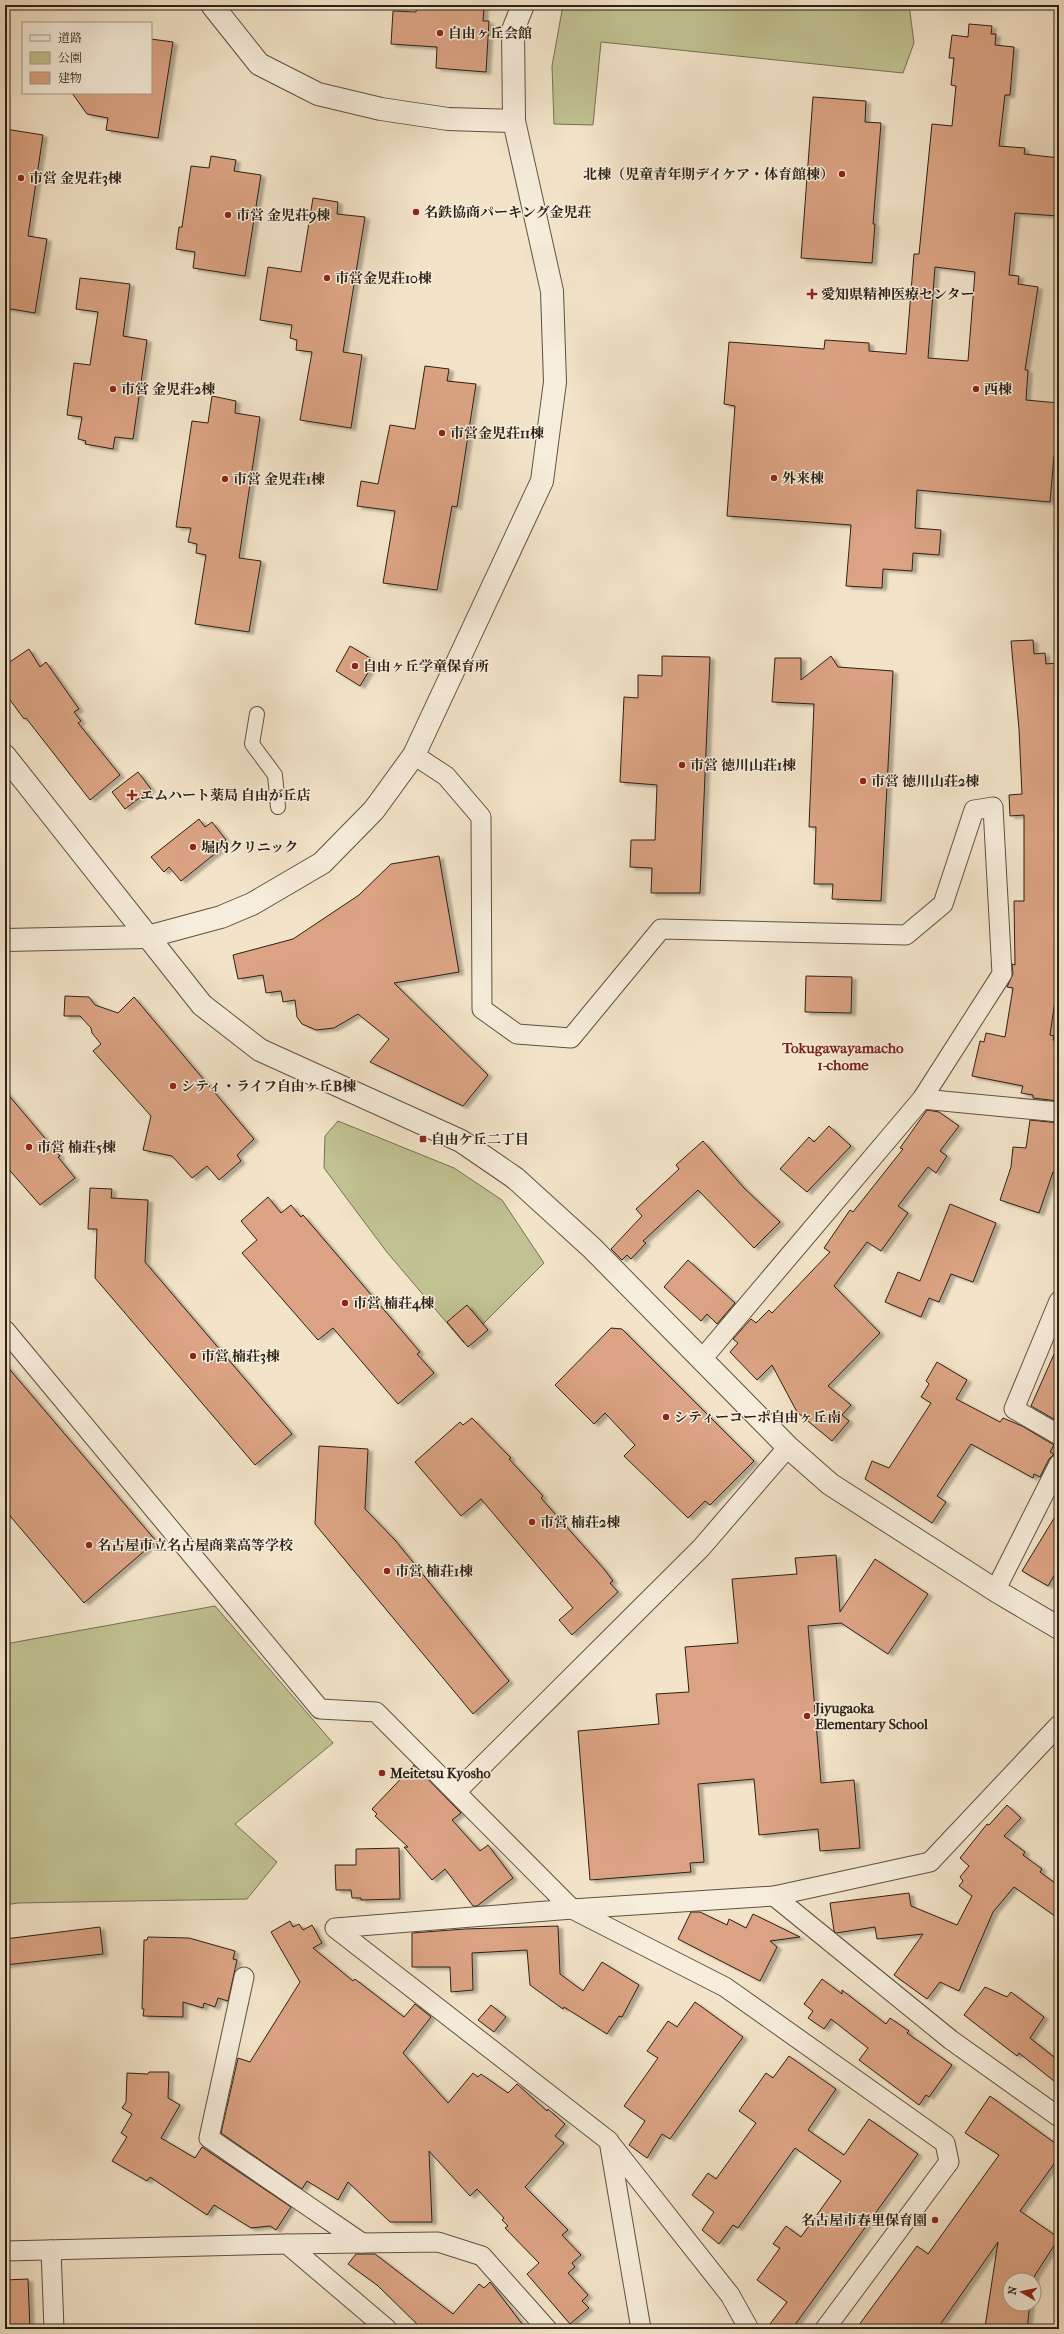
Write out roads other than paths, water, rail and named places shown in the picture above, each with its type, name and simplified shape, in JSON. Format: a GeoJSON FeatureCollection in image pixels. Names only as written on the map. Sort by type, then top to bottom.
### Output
{"type":"FeatureCollection","features":[{"type":"Feature","properties":{"kind":"street"},"geometry":{"type":"LineString","coordinates":[[212,5],[259,64],[318,94],[381,109],[448,119],[514,121]]}},
{"type":"Feature","properties":{"kind":"street"},"geometry":{"type":"LineString","coordinates":[[5,940],[147,937],[221,917],[252,904],[322,863],[374,810],[414,755],[542,481],[555,382],[552,291],[514,121],[513,30],[523,5]]}},
{"type":"Feature","properties":{"kind":"street"},"geometry":{"type":"LineString","coordinates":[[257,714],[252,744],[275,775],[278,807]]}},
{"type":"Feature","properties":{"kind":"street"},"geometry":{"type":"LineString","coordinates":[[414,755],[446,776],[481,817],[482,1009],[517,1034],[571,1038],[661,929],[906,935],[943,904],[974,810],[993,807],[1002,974],[922,1099],[702,1359]]}},
{"type":"Feature","properties":{"kind":"street"},"geometry":{"type":"LineString","coordinates":[[5,756],[202,1005],[260,1050],[461,1141],[515,1178],[592,1248],[788,1447],[830,1484],[995,1591],[1059,1628]]}},
{"type":"Feature","properties":{"kind":"street"},"geometry":{"type":"LineString","coordinates":[[922,1099],[1059,1112]]}},
{"type":"Feature","properties":{"kind":"street"},"geometry":{"type":"LineString","coordinates":[[1059,1301],[1014,1409],[1059,1435]]}},
{"type":"Feature","properties":{"kind":"street"},"geometry":{"type":"LineString","coordinates":[[5,1330],[320,1709],[376,1712],[572,1909],[725,1987],[944,2143],[949,2162],[825,2329]]}},
{"type":"Feature","properties":{"kind":"street"},"geometry":{"type":"LineString","coordinates":[[456,1792],[701,1548],[788,1447]]}},
{"type":"Feature","properties":{"kind":"street"},"geometry":{"type":"LineString","coordinates":[[995,1591],[1059,1464]]}},
{"type":"Feature","properties":{"kind":"street"},"geometry":{"type":"LineString","coordinates":[[749,2329],[730,2295],[609,2141],[335,1928],[572,1909],[774,1896],[930,1862],[1059,1725]]}},
{"type":"Feature","properties":{"kind":"street"},"geometry":{"type":"LineString","coordinates":[[774,1896],[951,2040],[1059,2117]]}},
{"type":"Feature","properties":{"kind":"street"},"geometry":{"type":"LineString","coordinates":[[244,1977],[209,2138],[362,2243]]}},
{"type":"Feature","properties":{"kind":"street"},"geometry":{"type":"LineString","coordinates":[[609,2141],[641,2329]]}},
{"type":"Feature","properties":{"kind":"street"},"geometry":{"type":"LineString","coordinates":[[5,2251],[438,2242],[482,2256],[547,2329]]}},
{"type":"Feature","properties":{"kind":"street"},"geometry":{"type":"LineString","coordinates":[[286,2244],[388,2329]]}},
{"type":"Feature","properties":{"kind":"street"},"geometry":{"type":"LineString","coordinates":[[51,2250],[54,2329]]}},
{"type":"Feature","properties":{"kind":"place","name":"自由ヶ丘会館"},"geometry":{"type":"Point","coordinates":[440,33]}},
{"type":"Feature","properties":{"kind":"place","name":"北棟（児童青年期デイケア・体育館棟）"},"geometry":{"type":"Point","coordinates":[842,174]}},
{"type":"Feature","properties":{"kind":"place","name":"市営 金児荘3棟"},"geometry":{"type":"Point","coordinates":[21,178]}},
{"type":"Feature","properties":{"kind":"place","name":"名鉄協商パーキング金児荘"},"geometry":{"type":"Point","coordinates":[416,212]}},
{"type":"Feature","properties":{"kind":"place","name":"市営 金児荘9棟"},"geometry":{"type":"Point","coordinates":[228,215]}},
{"type":"Feature","properties":{"kind":"place","name":"市営金児荘10棟"},"geometry":{"type":"Point","coordinates":[327,278]}},
{"type":"Feature","properties":{"kind":"place","name":"愛知県精神医療センター"},"geometry":{"type":"Point","coordinates":[812,294]}},
{"type":"Feature","properties":{"kind":"place","name":"市営 金児荘2棟"},"geometry":{"type":"Point","coordinates":[113,389]}},
{"type":"Feature","properties":{"kind":"place","name":"西棟"},"geometry":{"type":"Point","coordinates":[976,389]}},
{"type":"Feature","properties":{"kind":"place","name":"市営金児荘11棟"},"geometry":{"type":"Point","coordinates":[442,433]}},
{"type":"Feature","properties":{"kind":"place","name":"外来棟"},"geometry":{"type":"Point","coordinates":[774,478]}},
{"type":"Feature","properties":{"kind":"place","name":"市営 金児荘1棟"},"geometry":{"type":"Point","coordinates":[225,479]}},
{"type":"Feature","properties":{"kind":"place","name":"自由ヶ丘学童保育所"},"geometry":{"type":"Point","coordinates":[355,666]}},
{"type":"Feature","properties":{"kind":"place","name":"市営 徳川山荘1棟"},"geometry":{"type":"Point","coordinates":[682,765]}},
{"type":"Feature","properties":{"kind":"place","name":"市営 徳川山荘2棟"},"geometry":{"type":"Point","coordinates":[863,781]}},
{"type":"Feature","properties":{"kind":"place","name":"エムハート薬局 自由が丘店"},"geometry":{"type":"Point","coordinates":[132,795]}},
{"type":"Feature","properties":{"kind":"place","name":"堀内クリニック"},"geometry":{"type":"Point","coordinates":[193,847]}},
{"type":"Feature","properties":{"kind":"place","name":"シティ・ライフ自由ヶ丘B棟"},"geometry":{"type":"Point","coordinates":[173,1086]}},
{"type":"Feature","properties":{"kind":"place","name":"自由ケ丘二丁目"},"geometry":{"type":"Point","coordinates":[423,1139]}},
{"type":"Feature","properties":{"kind":"place","name":"市営 楠荘5棟"},"geometry":{"type":"Point","coordinates":[29,1147]}},
{"type":"Feature","properties":{"kind":"place","name":"市営 楠荘4棟"},"geometry":{"type":"Point","coordinates":[345,1303]}},
{"type":"Feature","properties":{"kind":"place","name":"市営 楠荘3棟"},"geometry":{"type":"Point","coordinates":[193,1356]}},
{"type":"Feature","properties":{"kind":"place","name":"シティーコーポ自由ヶ丘南"},"geometry":{"type":"Point","coordinates":[666,1417]}},
{"type":"Feature","properties":{"kind":"place","name":"市営 楠荘2棟"},"geometry":{"type":"Point","coordinates":[532,1522]}},
{"type":"Feature","properties":{"kind":"place","name":"名古屋市立名古屋商業高等学校"},"geometry":{"type":"Point","coordinates":[89,1545]}},
{"type":"Feature","properties":{"kind":"place","name":"市営 楠荘1棟"},"geometry":{"type":"Point","coordinates":[387,1571]}},
{"type":"Feature","properties":{"kind":"place","name":"Jiyugaoka Elementary School"},"geometry":{"type":"Point","coordinates":[807,1716]}},
{"type":"Feature","properties":{"kind":"place","name":"Meitetsu Kyosho"},"geometry":{"type":"Point","coordinates":[382,1773]}},
{"type":"Feature","properties":{"kind":"place","name":"名古屋市春里保育園"},"geometry":{"type":"Point","coordinates":[935,2220]}},
{"type":"Feature","properties":{"kind":"district","name":"Tokugawayamacho 1-chome"},"geometry":{"type":"Point","coordinates":[843,1056]}}]}
